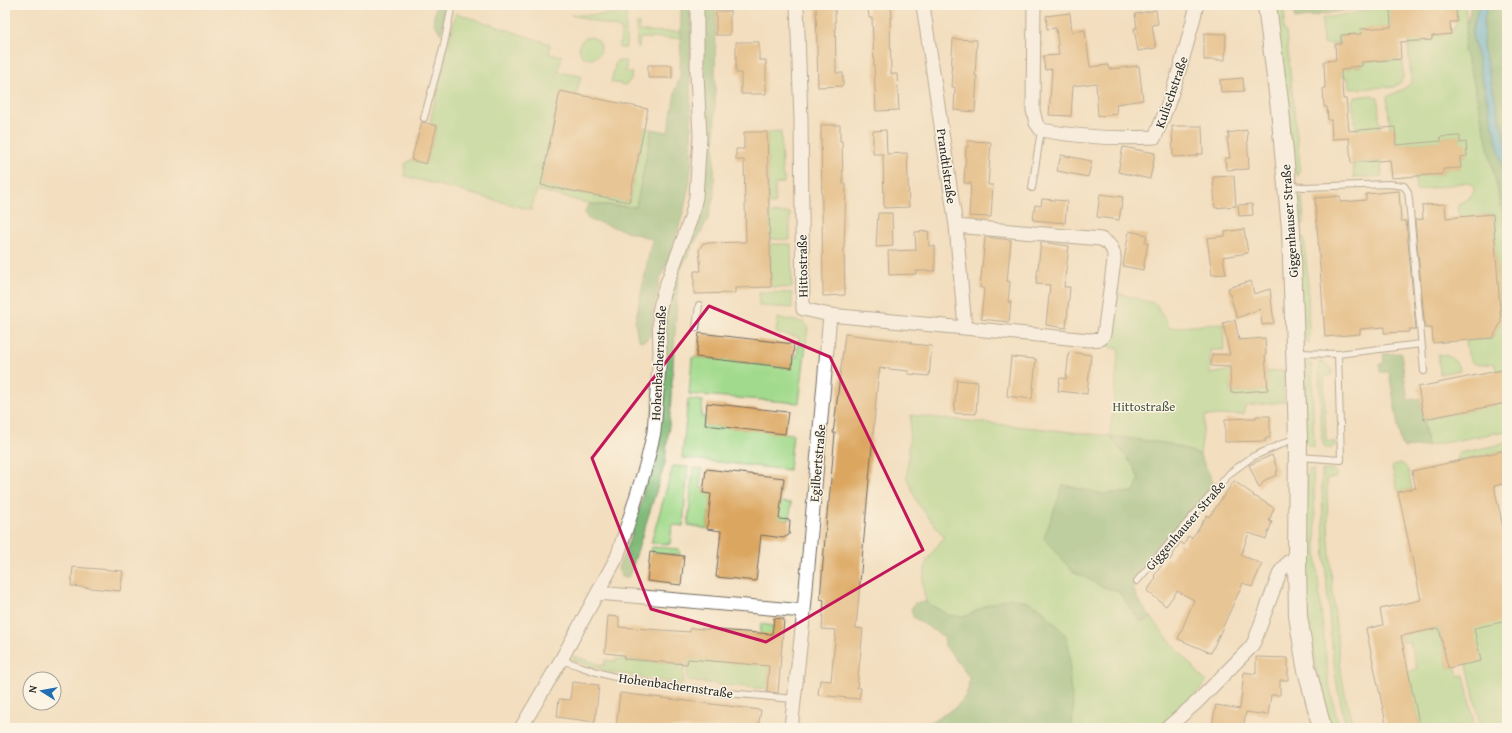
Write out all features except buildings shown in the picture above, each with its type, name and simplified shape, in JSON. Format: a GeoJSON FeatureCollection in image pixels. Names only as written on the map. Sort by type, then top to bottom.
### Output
{"type":"FeatureCollection","features":[{"type":"Feature","properties":{"kind":"main road","name":"Giggenhauser Straße"},"geometry":{"type":"LineString","coordinates":[[1267,5],[1280,108],[1291,229],[1298,437],[1298,616],[1306,666],[1322,728]]}},
{"type":"Feature","properties":{"kind":"street","name":"Hohenbachernstraße"},"geometry":{"type":"LineString","coordinates":[[520,728],[561,660],[616,557],[632,512],[647,462],[654,432],[660,353],[659,312],[663,294],[691,218],[696,197],[700,137],[696,73],[697,5]]}},
{"type":"Feature","properties":{"kind":"street","name":"Hittostraße"},"geometry":{"type":"LineString","coordinates":[[797,5],[801,112],[803,309],[830,315],[1089,340],[1101,339],[1104,334],[1114,254],[1108,242],[1101,238],[956,226]]}},
{"type":"Feature","properties":{"kind":"street","name":"Prandtlstraße"},"geometry":{"type":"LineString","coordinates":[[923,5],[956,226],[965,327]]}},
{"type":"Feature","properties":{"kind":"street"},"geometry":{"type":"LineString","coordinates":[[1034,5],[1033,110],[1036,122],[1041,130]]}},
{"type":"Feature","properties":{"kind":"street","name":"Kulischstraße"},"geometry":{"type":"LineString","coordinates":[[1041,130],[1061,134],[1134,138],[1155,137],[1168,107],[1188,42],[1196,5]]}},
{"type":"Feature","properties":{"kind":"street","name":"Egilbertstraße"},"geometry":{"type":"LineString","coordinates":[[791,728],[804,611],[830,315]]}},
{"type":"Feature","properties":{"kind":"street"},"geometry":{"type":"LineString","coordinates":[[1167,728],[1197,702],[1246,654],[1254,640],[1280,572],[1288,562],[1297,561]]}},
{"type":"Feature","properties":{"kind":"street"},"geometry":{"type":"LineString","coordinates":[[598,593],[804,611]]}},
{"type":"Feature","properties":{"kind":"lane"},"geometry":{"type":"LineString","coordinates":[[424,118],[443,49],[452,5]]}},
{"type":"Feature","properties":{"kind":"lane"},"geometry":{"type":"LineString","coordinates":[[1032,188],[1041,130]]}},
{"type":"Feature","properties":{"kind":"lane"},"geometry":{"type":"LineString","coordinates":[[1287,186],[1305,187],[1389,184],[1404,186],[1408,192],[1409,200],[1424,371]]}},
{"type":"Feature","properties":{"kind":"lane"},"geometry":{"type":"LineString","coordinates":[[696,328],[698,305]]}},
{"type":"Feature","properties":{"kind":"lane"},"geometry":{"type":"LineString","coordinates":[[1295,353],[1338,354],[1421,344]]}},
{"type":"Feature","properties":{"kind":"lane"},"geometry":{"type":"LineString","coordinates":[[1297,457],[1341,460],[1338,354]]}},
{"type":"Feature","properties":{"kind":"lane","name":"Giggenhauser Straße"},"geometry":{"type":"LineString","coordinates":[[1137,581],[1230,473],[1252,457],[1298,437]]}},
{"type":"Feature","properties":{"kind":"lane","name":"Hohenbachernstraße"},"geometry":{"type":"LineString","coordinates":[[561,660],[602,674],[625,679],[686,688],[794,699]]}},
{"type":"Feature","properties":{"kind":"highlighted area"},"geometry":{"type":"Polygon","coordinates":[[[709,306],[830,357],[923,550],[766,642],[651,609],[592,458],[709,306]]]}},
{"type":"Feature","properties":{"kind":"green space"},"geometry":{"type":"Polygon","coordinates":[[[436,5],[448,5],[441,34],[433,22],[436,5]]]}},
{"type":"Feature","properties":{"kind":"green space"},"geometry":{"type":"Polygon","coordinates":[[[618,5],[626,5],[626,48],[619,48],[622,29],[571,15],[618,14],[618,5]]]}},
{"type":"Feature","properties":{"kind":"green space"},"geometry":{"type":"Polygon","coordinates":[[[681,5],[692,5],[690,81],[692,162],[684,209],[669,258],[660,279],[654,305],[651,335],[646,340],[641,341],[638,339],[635,322],[652,239],[590,220],[586,216],[585,212],[586,208],[590,204],[636,207],[652,129],[668,132],[676,88],[680,77],[681,5]]]}},
{"type":"Feature","properties":{"kind":"green space"},"geometry":{"type":"Polygon","coordinates":[[[703,5],[716,5],[714,195],[708,219],[680,270],[670,415],[665,463],[631,571],[628,577],[621,577],[618,568],[630,539],[642,500],[664,315],[672,278],[694,230],[699,211],[703,76],[703,5]]]}},
{"type":"Feature","properties":{"kind":"green space"},"geometry":{"type":"Polygon","coordinates":[[[1274,5],[1283,5],[1285,20],[1283,20],[1284,31],[1286,32],[1300,166],[1298,176],[1294,171],[1274,5]]]}},
{"type":"Feature","properties":{"kind":"green space"},"geometry":{"type":"Polygon","coordinates":[[[1325,5],[1376,5],[1295,19],[1293,7],[1300,9],[1325,5]]]}},
{"type":"Feature","properties":{"kind":"green space"},"geometry":{"type":"Polygon","coordinates":[[[1393,5],[1407,5],[1407,7],[1390,9],[1391,27],[1360,30],[1361,34],[1341,35],[1341,44],[1323,44],[1322,19],[1393,5]]]}},
{"type":"Feature","properties":{"kind":"green space"},"geometry":{"type":"Polygon","coordinates":[[[1449,5],[1465,5],[1467,24],[1464,50],[1472,75],[1507,232],[1507,369],[1496,371],[1494,363],[1480,365],[1472,362],[1468,354],[1466,340],[1493,338],[1501,322],[1493,214],[1459,217],[1458,204],[1468,199],[1474,192],[1474,185],[1467,182],[1416,191],[1415,176],[1443,174],[1443,169],[1460,168],[1460,157],[1467,156],[1460,143],[1460,136],[1440,137],[1441,141],[1396,145],[1395,128],[1390,128],[1387,97],[1405,88],[1411,83],[1408,41],[1451,34],[1457,21],[1456,8],[1450,8],[1449,5]]]}},
{"type":"Feature","properties":{"kind":"green space"},"geometry":{"type":"Polygon","coordinates":[[[1471,5],[1480,5],[1473,25],[1472,34],[1507,186],[1507,232],[1472,75],[1464,50],[1471,5]]]}},
{"type":"Feature","properties":{"kind":"green space"},"geometry":{"type":"Polygon","coordinates":[[[1488,5],[1507,5],[1507,149],[1483,47],[1484,19],[1488,5]]]}},
{"type":"Feature","properties":{"kind":"green space"},"geometry":{"type":"Polygon","coordinates":[[[456,13],[550,44],[549,54],[562,56],[558,72],[581,76],[576,95],[560,92],[541,185],[629,202],[644,128],[652,129],[636,207],[590,204],[537,190],[531,210],[405,176],[405,164],[411,160],[426,164],[437,127],[430,122],[456,13]]]}},
{"type":"Feature","properties":{"kind":"green space"},"geometry":{"type":"Polygon","coordinates":[[[639,23],[639,31],[680,32],[680,38],[640,38],[639,48],[637,46],[636,25],[639,23]]]}},
{"type":"Feature","properties":{"kind":"green space"},"geometry":{"type":"Polygon","coordinates":[[[590,37],[598,40],[601,48],[598,56],[590,59],[582,56],[579,48],[582,40],[590,37]]]}},
{"type":"Feature","properties":{"kind":"green space"},"geometry":{"type":"Polygon","coordinates":[[[1396,59],[1403,63],[1403,78],[1401,82],[1394,87],[1349,89],[1348,77],[1341,77],[1341,67],[1349,69],[1349,67],[1362,66],[1362,62],[1396,59]]]}},
{"type":"Feature","properties":{"kind":"green space"},"geometry":{"type":"Polygon","coordinates":[[[616,61],[626,61],[626,72],[632,73],[631,80],[625,85],[611,82],[616,61]]]}},
{"type":"Feature","properties":{"kind":"green space"},"geometry":{"type":"Polygon","coordinates":[[[1372,95],[1378,98],[1380,129],[1356,131],[1352,100],[1355,97],[1372,95]]]}},
{"type":"Feature","properties":{"kind":"green space"},"geometry":{"type":"Polygon","coordinates":[[[781,131],[782,173],[784,183],[775,184],[775,204],[769,204],[767,132],[781,131]]]}},
{"type":"Feature","properties":{"kind":"green space"},"geometry":{"type":"Polygon","coordinates":[[[1381,161],[1382,176],[1354,178],[1353,163],[1381,161]]]}},
{"type":"Feature","properties":{"kind":"green space"},"geometry":{"type":"Polygon","coordinates":[[[1302,197],[1304,224],[1301,224],[1298,219],[1297,200],[1298,198],[1302,197]]]}},
{"type":"Feature","properties":{"kind":"green space"},"geometry":{"type":"Polygon","coordinates":[[[769,213],[790,213],[790,240],[770,239],[769,213]]]}},
{"type":"Feature","properties":{"kind":"green space"},"geometry":{"type":"Polygon","coordinates":[[[1304,237],[1308,283],[1309,344],[1304,341],[1303,334],[1299,240],[1304,237]]]}},
{"type":"Feature","properties":{"kind":"green space"},"geometry":{"type":"Polygon","coordinates":[[[770,244],[791,244],[792,288],[771,287],[770,244]]]}},
{"type":"Feature","properties":{"kind":"green space"},"geometry":{"type":"Polygon","coordinates":[[[759,292],[792,293],[792,308],[759,306],[759,292]]]}},
{"type":"Feature","properties":{"kind":"green space"},"geometry":{"type":"Polygon","coordinates":[[[1117,293],[1156,304],[1170,328],[1223,323],[1224,350],[1210,350],[1210,374],[1236,369],[1231,383],[1231,393],[1267,390],[1266,372],[1283,370],[1284,402],[1245,406],[1244,414],[1205,416],[1200,455],[1171,444],[1111,437],[1134,467],[1139,480],[1134,492],[1103,494],[1063,485],[1071,570],[1101,586],[1119,592],[1140,622],[1152,618],[1206,682],[1182,710],[1158,728],[1069,728],[1071,725],[1069,653],[1066,636],[1042,609],[987,605],[967,616],[950,616],[926,602],[922,583],[927,560],[944,537],[918,504],[907,478],[911,415],[1110,436],[1119,349],[1109,347],[1117,293]]]}},
{"type":"Feature","properties":{"kind":"green space"},"geometry":{"type":"Polygon","coordinates":[[[778,318],[803,322],[808,326],[799,403],[689,394],[692,358],[696,357],[792,368],[793,357],[797,357],[799,337],[776,333],[778,318]]]}},
{"type":"Feature","properties":{"kind":"green space"},"geometry":{"type":"Polygon","coordinates":[[[1401,353],[1408,400],[1420,398],[1427,446],[1404,448],[1401,444],[1389,372],[1380,372],[1380,365],[1384,362],[1383,354],[1401,353]]]}},
{"type":"Feature","properties":{"kind":"green space"},"geometry":{"type":"Polygon","coordinates":[[[1438,354],[1446,355],[1452,358],[1460,370],[1440,374],[1438,354]]]}},
{"type":"Feature","properties":{"kind":"green space"},"geometry":{"type":"Polygon","coordinates":[[[1319,362],[1324,363],[1332,369],[1332,375],[1324,377],[1326,441],[1335,442],[1335,445],[1332,448],[1325,448],[1322,440],[1319,362]]]}},
{"type":"Feature","properties":{"kind":"green space"},"geometry":{"type":"Polygon","coordinates":[[[1307,363],[1311,363],[1312,372],[1314,447],[1307,445],[1305,441],[1305,368],[1307,363]]]}},
{"type":"Feature","properties":{"kind":"green space"},"geometry":{"type":"Polygon","coordinates":[[[688,399],[703,401],[701,417],[706,417],[705,425],[793,434],[789,470],[682,458],[688,399]]]}},
{"type":"Feature","properties":{"kind":"green space"},"geometry":{"type":"Polygon","coordinates":[[[1507,403],[1507,431],[1427,446],[1424,419],[1507,403]]]}},
{"type":"Feature","properties":{"kind":"green space"},"geometry":{"type":"Polygon","coordinates":[[[1110,436],[1171,444],[1200,455],[1213,482],[1196,507],[1168,535],[1142,565],[1137,575],[1134,588],[1140,602],[1152,618],[1141,622],[1119,592],[1101,586],[1071,570],[1044,538],[1063,485],[1103,494],[1134,492],[1139,480],[1134,467],[1110,436]]]}},
{"type":"Feature","properties":{"kind":"green space"},"geometry":{"type":"Polygon","coordinates":[[[1507,443],[1507,450],[1458,461],[1459,453],[1507,443]]]}},
{"type":"Feature","properties":{"kind":"green space"},"geometry":{"type":"Polygon","coordinates":[[[1400,463],[1403,464],[1408,470],[1412,489],[1398,492],[1392,468],[1394,465],[1400,463]]]}},
{"type":"Feature","properties":{"kind":"green space"},"geometry":{"type":"Polygon","coordinates":[[[673,466],[688,467],[683,526],[672,525],[670,544],[651,543],[673,466]]]}},
{"type":"Feature","properties":{"kind":"green space"},"geometry":{"type":"Polygon","coordinates":[[[693,468],[702,469],[700,487],[704,489],[703,493],[791,503],[790,520],[709,511],[707,529],[688,525],[693,468]]]}},
{"type":"Feature","properties":{"kind":"green space"},"geometry":{"type":"Polygon","coordinates":[[[1313,469],[1317,568],[1325,651],[1329,684],[1339,728],[1329,728],[1315,664],[1308,615],[1306,552],[1307,474],[1309,470],[1313,469]]]}},
{"type":"Feature","properties":{"kind":"green space"},"geometry":{"type":"Polygon","coordinates":[[[1322,470],[1332,470],[1336,473],[1336,478],[1327,478],[1331,565],[1338,645],[1347,701],[1354,728],[1347,728],[1337,685],[1333,657],[1325,559],[1322,470]]]}},
{"type":"Feature","properties":{"kind":"green space"},"geometry":{"type":"Polygon","coordinates":[[[652,547],[679,549],[680,555],[650,552],[652,547]]]}},
{"type":"Feature","properties":{"kind":"green space"},"geometry":{"type":"Polygon","coordinates":[[[1010,598],[1031,603],[1041,609],[1066,637],[1069,648],[1070,686],[1073,707],[1073,718],[1069,728],[921,728],[953,709],[964,699],[968,690],[969,677],[945,646],[944,637],[913,617],[911,609],[915,603],[926,602],[950,616],[967,616],[987,605],[1010,598]]]}},
{"type":"Feature","properties":{"kind":"green space"},"geometry":{"type":"Polygon","coordinates":[[[1472,621],[1506,621],[1507,723],[1481,728],[1467,664],[1472,621]]]}},
{"type":"Feature","properties":{"kind":"green space"},"geometry":{"type":"Polygon","coordinates":[[[761,624],[773,626],[767,689],[687,681],[688,659],[757,665],[761,624]]]}},
{"type":"Feature","properties":{"kind":"green space"},"geometry":{"type":"Polygon","coordinates":[[[1439,628],[1448,668],[1455,666],[1458,677],[1464,675],[1475,728],[1420,728],[1408,672],[1417,669],[1410,641],[1402,643],[1401,636],[1439,628]]]}},
{"type":"Feature","properties":{"kind":"green space"},"geometry":{"type":"Polygon","coordinates":[[[574,656],[604,666],[605,660],[616,661],[616,659],[684,664],[683,684],[609,672],[573,660],[574,656]]]}},
{"type":"Feature","properties":{"kind":"water"},"geometry":{"type":"Polygon","coordinates":[[[1480,5],[1488,5],[1484,19],[1483,47],[1507,149],[1507,186],[1472,34],[1473,25],[1480,5]]]}}]}
